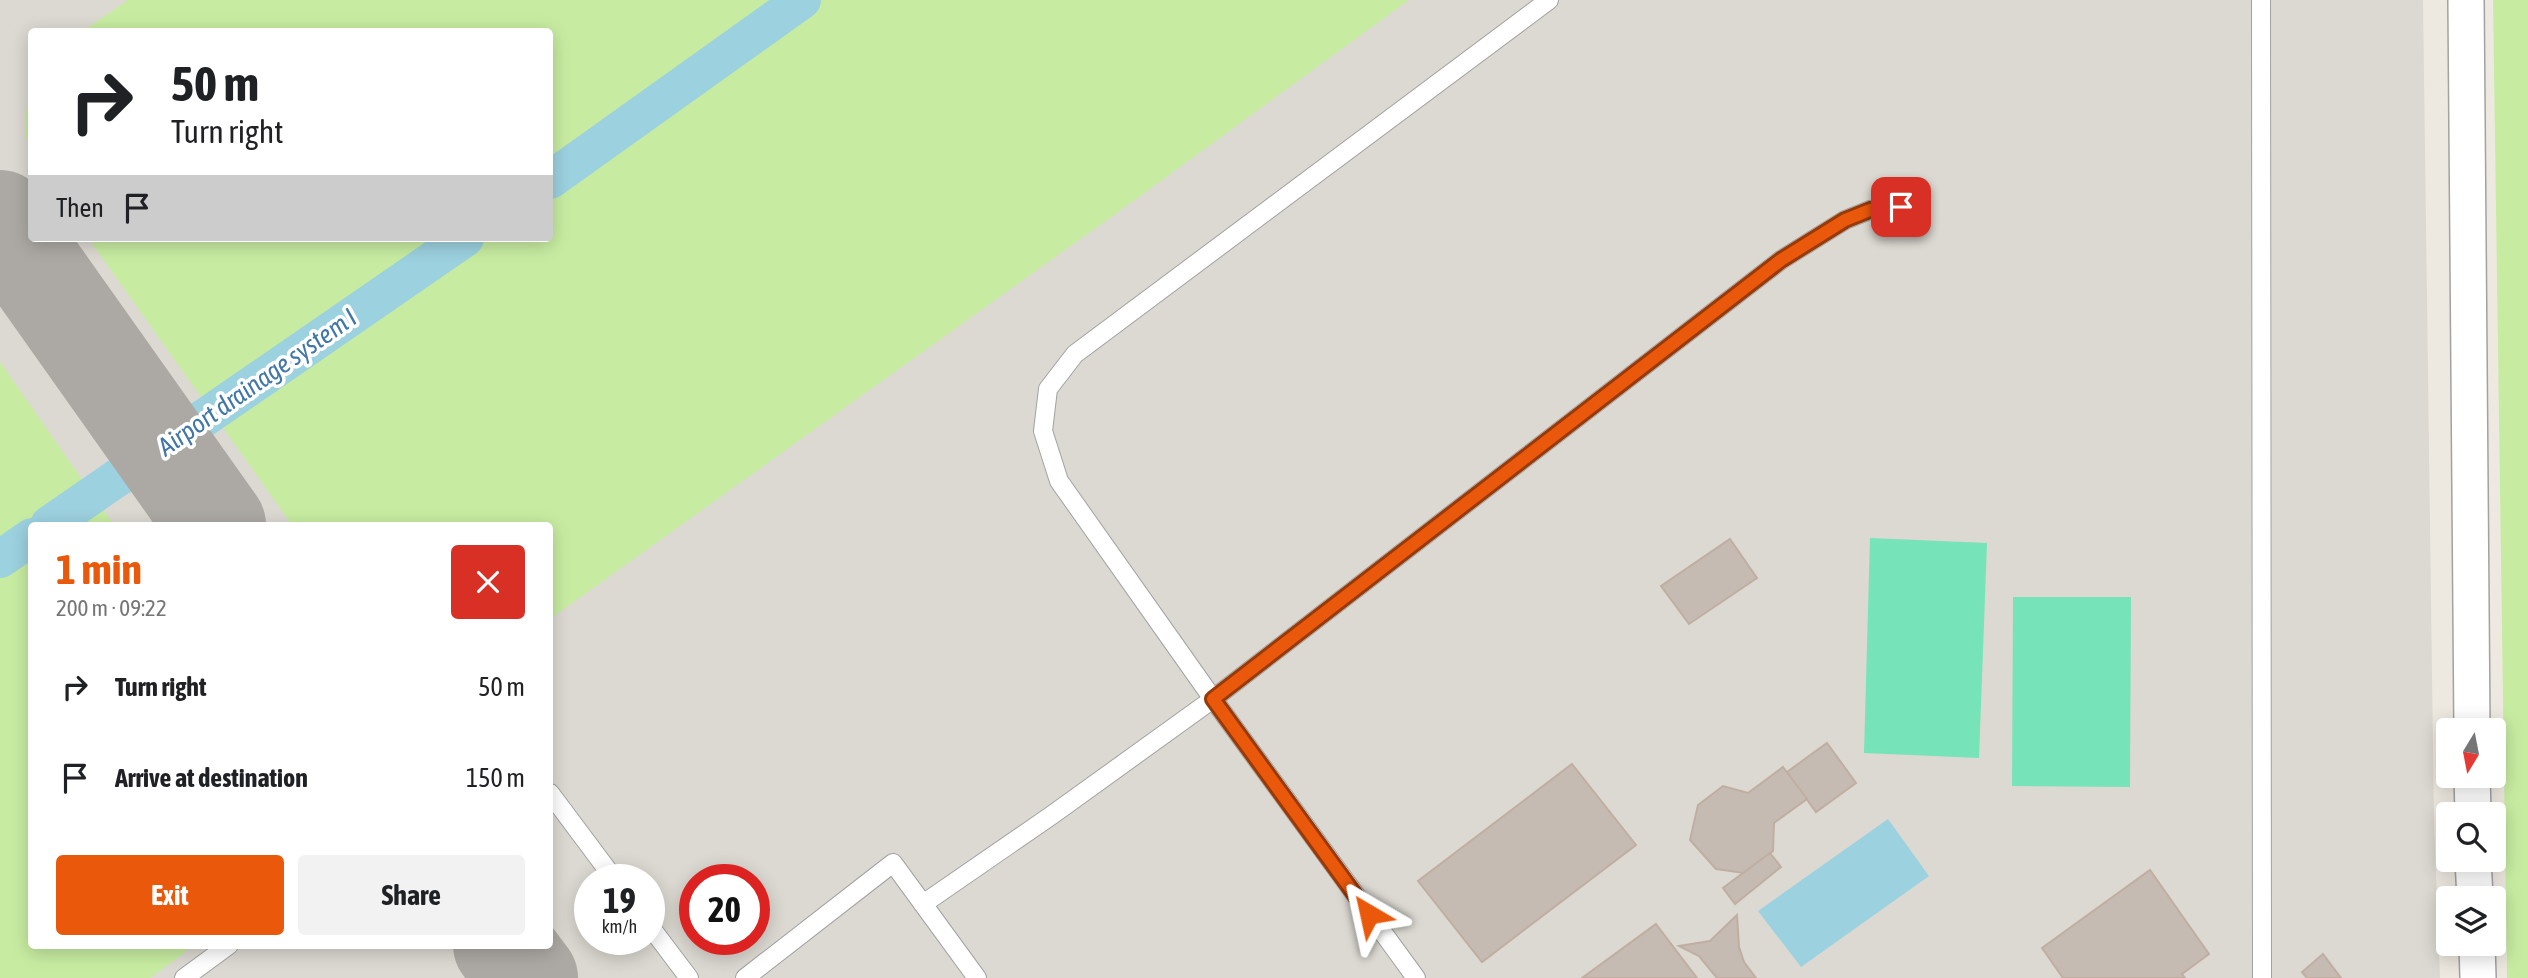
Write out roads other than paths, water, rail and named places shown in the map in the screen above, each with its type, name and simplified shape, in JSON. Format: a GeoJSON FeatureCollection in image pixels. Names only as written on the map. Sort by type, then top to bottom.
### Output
{"type":"FeatureCollection","features":[{"type":"Feature","properties":{"kind":"street"},"geometry":{"type":"LineString","coordinates":[[2466,0],[2472,718]]}},
{"type":"Feature","properties":{"kind":"street"},"geometry":{"type":"LineString","coordinates":[[2477,956],[2478,978]]}},
{"type":"Feature","properties":{"kind":"lane"},"geometry":{"type":"LineString","coordinates":[[1416,978],[1213,699],[1059,481],[1043,430],[1048,389],[1075,354],[1549,0]]}},
{"type":"Feature","properties":{"kind":"lane"},"geometry":{"type":"LineString","coordinates":[[2261,0],[2262,978]]}},
{"type":"Feature","properties":{"kind":"lane"},"geometry":{"type":"LineString","coordinates":[[923,904],[1213,699],[1781,260],[1845,220],[1870,210],[1901,207]]}},
{"type":"Feature","properties":{"kind":"lane"},"geometry":{"type":"LineString","coordinates":[[553,797],[603,864]]}},
{"type":"Feature","properties":{"kind":"lane"},"geometry":{"type":"LineString","coordinates":[[745,978],[894,863],[977,978]]}},
{"type":"Feature","properties":{"kind":"lane"},"geometry":{"type":"LineString","coordinates":[[665,946],[689,978]]}},
{"type":"Feature","properties":{"kind":"lane"},"geometry":{"type":"LineString","coordinates":[[184,978],[224,949]]}},
{"type":"Feature","properties":{"kind":"water"},"geometry":{"type":"Polygon","coordinates":[[[1888,819],[1929,876],[1801,967],[1758,911],[1888,819]]]}},
{"type":"Feature","properties":{"kind":"waterway","name":"Airport drainage system I"},"geometry":{"type":"LineString","coordinates":[[553,178],[802,0]]}},
{"type":"Feature","properties":{"kind":"waterway","name":"Airport drainage system I"},"geometry":{"type":"LineString","coordinates":[[53,522],[459,242]]}},
{"type":"Feature","properties":{"kind":"waterway","name":"Airport drainage system I"},"geometry":{"type":"LineString","coordinates":[[0,559],[28,540]]}}]}
